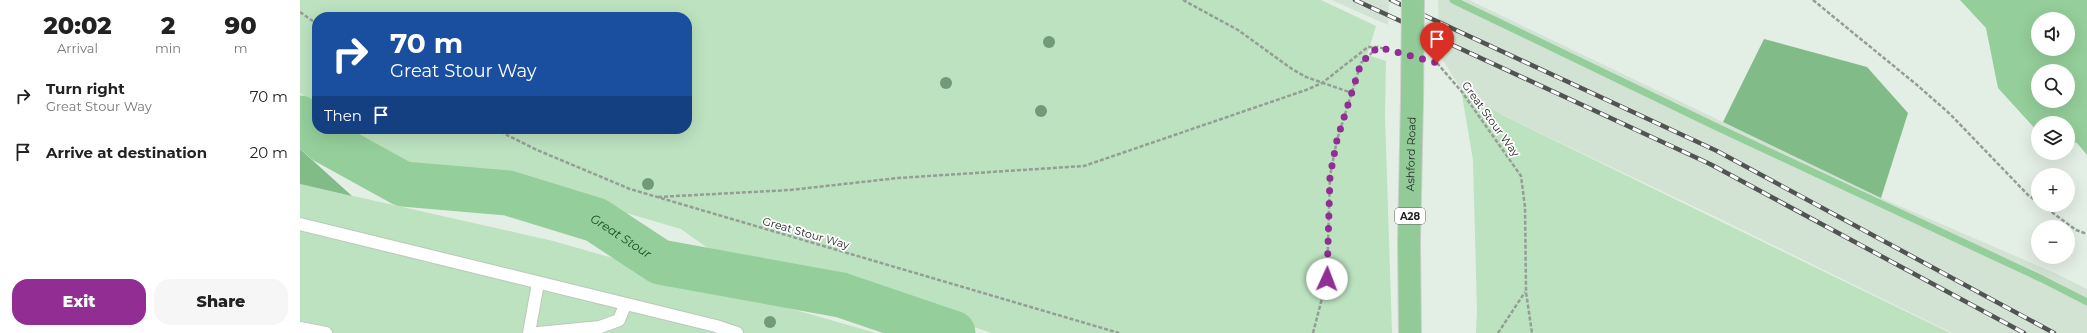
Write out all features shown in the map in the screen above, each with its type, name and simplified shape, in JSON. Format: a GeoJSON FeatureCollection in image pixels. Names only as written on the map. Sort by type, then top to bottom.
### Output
{"type":"FeatureCollection","features":[{"type":"Feature","properties":{"kind":"highway","name":"Ashford Road"},"geometry":{"type":"LineString","coordinates":[[1410,333],[1409,241],[1413,0]]}},
{"type":"Feature","properties":{"kind":"lane"},"geometry":{"type":"LineString","coordinates":[[300,224],[538,282],[625,305],[716,326],[737,333]]}},
{"type":"Feature","properties":{"kind":"lane"},"geometry":{"type":"LineString","coordinates":[[529,333],[538,282]]}},
{"type":"Feature","properties":{"kind":"lane"},"geometry":{"type":"LineString","coordinates":[[538,333],[600,328],[618,320],[625,305]]}},
{"type":"Feature","properties":{"kind":"lane"},"geometry":{"type":"LineString","coordinates":[[300,328],[326,333]]}},
{"type":"Feature","properties":{"kind":"path"},"geometry":{"type":"LineString","coordinates":[[1183,0],[1238,30],[1306,78],[1352,92]]}},
{"type":"Feature","properties":{"kind":"path"},"geometry":{"type":"LineString","coordinates":[[1813,0],[1950,114],[2031,197]]}},
{"type":"Feature","properties":{"kind":"path"},"geometry":{"type":"LineString","coordinates":[[300,12],[312,20]]}},
{"type":"Feature","properties":{"kind":"path"},"geometry":{"type":"LineString","coordinates":[[658,197],[790,190],[898,178],[1084,166],[1322,83],[1368,47],[1378,47],[1393,51]]}},
{"type":"Feature","properties":{"kind":"path"},"geometry":{"type":"LineString","coordinates":[[1313,333],[1327,279],[1330,176],[1337,140],[1361,63],[1378,47]]}},
{"type":"Feature","properties":{"kind":"path","name":"Great Stour Way"},"geometry":{"type":"LineString","coordinates":[[1430,61],[1437,63],[1452,78],[1500,144],[1521,176],[1525,207],[1526,292],[1532,333]]}},
{"type":"Feature","properties":{"kind":"path","name":"Great Stour Way"},"geometry":{"type":"LineString","coordinates":[[506,134],[559,159],[630,189],[1119,333]]}},
{"type":"Feature","properties":{"kind":"path"},"geometry":{"type":"LineString","coordinates":[[2052,212],[2076,230],[2087,234]]}},
{"type":"Feature","properties":{"kind":"path"},"geometry":{"type":"LineString","coordinates":[[1498,333],[1526,292]]}},
{"type":"Feature","properties":{"kind":"shaded area"},"geometry":{"type":"Polygon","coordinates":[[[300,0],[1321,0],[1376,26],[1367,55],[1386,61],[1385,116],[1392,333],[992,333],[840,284],[745,258],[716,254],[681,229],[531,185],[463,172],[423,170],[365,151],[350,134],[692,134],[692,12],[312,12],[312,100],[300,93],[300,0]]]}},
{"type":"Feature","properties":{"kind":"shaded area"},"geometry":{"type":"Polygon","coordinates":[[[1331,0],[1389,0],[1388,25],[1331,0]]]}},
{"type":"Feature","properties":{"kind":"shaded area"},"geometry":{"type":"Polygon","coordinates":[[[1438,0],[1469,0],[1881,198],[2057,274],[2087,289],[2087,333],[1952,333],[1714,216],[1502,115],[1461,89],[1439,54],[1438,0]]]}},
{"type":"Feature","properties":{"kind":"shaded area"},"geometry":{"type":"Polygon","coordinates":[[[1960,0],[2087,0],[2087,155],[2075,143],[2075,116],[2031,116],[2031,124],[1998,88],[1986,28],[1960,0]]]}},
{"type":"Feature","properties":{"kind":"shaded area"},"geometry":{"type":"Polygon","coordinates":[[[1764,39],[1867,67],[1908,113],[1881,198],[1723,122],[1764,39]]]}},
{"type":"Feature","properties":{"kind":"shaded area"},"geometry":{"type":"Polygon","coordinates":[[[1461,89],[1502,115],[1950,333],[1476,333],[1477,311],[1473,160],[1461,89]]]}},
{"type":"Feature","properties":{"kind":"shaded area"},"geometry":{"type":"Polygon","coordinates":[[[300,149],[352,196],[300,184],[300,149]]]}},
{"type":"Feature","properties":{"kind":"shaded area"},"geometry":{"type":"Polygon","coordinates":[[[300,184],[553,241],[876,333],[300,333],[300,184]]]}},
{"type":"Feature","properties":{"kind":"waterway"},"geometry":{"type":"LineString","coordinates":[[1453,0],[1721,129],[2042,279],[2087,302]]}},
{"type":"Feature","properties":{"kind":"waterway","name":"Great Stour"},"geometry":{"type":"LineString","coordinates":[[300,118],[312,129]]}},
{"type":"Feature","properties":{"kind":"waterway","name":"Great Stour"},"geometry":{"type":"LineString","coordinates":[[317,134],[325,141],[403,184],[508,193],[596,220],[660,262],[841,295],[953,333]]}},
{"type":"Feature","properties":{"kind":"railway"},"geometry":{"type":"LineString","coordinates":[[1355,0],[1710,164],[2024,333]]}},
{"type":"Feature","properties":{"kind":"railway"},"geometry":{"type":"LineString","coordinates":[[1391,0],[1717,151],[2054,333]]}},
{"type":"Feature","properties":{"kind":"route"},"geometry":{"type":"LineString","coordinates":[[1327,279],[1330,176],[1337,140],[1361,63],[1378,47],[1437,63]]}}]}
